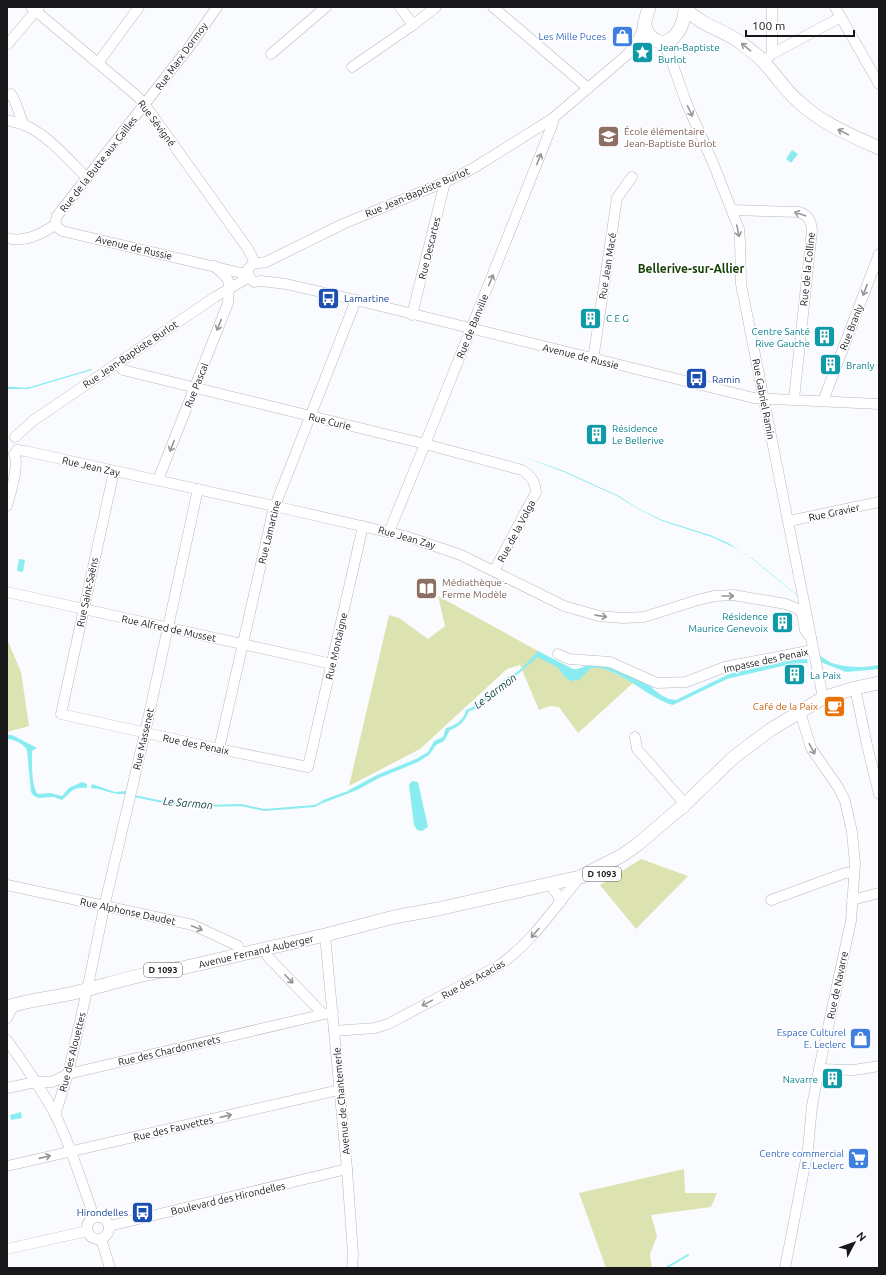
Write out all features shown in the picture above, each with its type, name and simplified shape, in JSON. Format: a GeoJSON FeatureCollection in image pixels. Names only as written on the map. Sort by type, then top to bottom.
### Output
{"type":"FeatureCollection","features":[{"type":"Feature","properties":{"kind":"main road"},"geometry":{"type":"LineString","coordinates":[[649,7],[644,25],[649,35],[659,41],[669,40],[677,35],[681,29],[685,16],[685,7]]}},
{"type":"Feature","properties":{"kind":"main road"},"geometry":{"type":"LineString","coordinates":[[685,7],[692,16],[700,22],[730,35],[768,58],[787,91],[812,113],[841,131],[879,148]]}},
{"type":"Feature","properties":{"kind":"main road","name":"D 1093"},"geometry":{"type":"LineString","coordinates":[[800,712],[823,698],[855,688],[879,683]]}},
{"type":"Feature","properties":{"kind":"main road","name":"Avenue Fernand Auberger"},"geometry":{"type":"LineString","coordinates":[[496,896],[553,889],[576,881],[621,856],[637,845],[685,804],[744,748],[800,712]]}},
{"type":"Feature","properties":{"kind":"main road","name":"Avenue Fernand Auberger"},"geometry":{"type":"LineString","coordinates":[[10,1005],[265,949],[394,917],[576,881]]}},
{"type":"Feature","properties":{"kind":"street"},"geometry":{"type":"LineString","coordinates":[[98,63],[139,7]]}},
{"type":"Feature","properties":{"kind":"street","name":"Rue Marx Dormoy"},"geometry":{"type":"LineString","coordinates":[[145,105],[190,46],[217,7]]}},
{"type":"Feature","properties":{"kind":"street"},"geometry":{"type":"LineString","coordinates":[[271,54],[315,10],[326,7]]}},
{"type":"Feature","properties":{"kind":"street"},"geometry":{"type":"LineString","coordinates":[[400,7],[413,24]]}},
{"type":"Feature","properties":{"kind":"street"},"geometry":{"type":"LineString","coordinates":[[352,66],[436,7]]}},
{"type":"Feature","properties":{"kind":"street"},"geometry":{"type":"LineString","coordinates":[[493,7],[588,88]]}},
{"type":"Feature","properties":{"kind":"street"},"geometry":{"type":"LineString","coordinates":[[768,58],[772,7]]}},
{"type":"Feature","properties":{"kind":"street"},"geometry":{"type":"LineString","coordinates":[[835,7],[879,84]]}},
{"type":"Feature","properties":{"kind":"street"},"geometry":{"type":"LineString","coordinates":[[7,45],[36,8]]}},
{"type":"Feature","properties":{"kind":"street","name":"Rue Sévigné"},"geometry":{"type":"LineString","coordinates":[[36,8],[137,96],[145,105],[262,270]]}},
{"type":"Feature","properties":{"kind":"street"},"geometry":{"type":"LineString","coordinates":[[768,58],[841,17]]}},
{"type":"Feature","properties":{"kind":"street","name":"Rue Jean-Baptiste Burlot"},"geometry":{"type":"LineString","coordinates":[[628,54],[639,38],[644,25]]}},
{"type":"Feature","properties":{"kind":"street","name":"Rue Jean-Baptiste Burlot"},"geometry":{"type":"LineString","coordinates":[[262,270],[274,258],[343,224],[445,182],[472,169],[552,120],[628,54],[645,44],[659,41]]}},
{"type":"Feature","properties":{"kind":"street","name":"Rue Gabriel Ramin"},"geometry":{"type":"LineString","coordinates":[[659,41],[669,54],[686,102],[698,126],[739,229],[741,284],[823,698]]}},
{"type":"Feature","properties":{"kind":"street"},"geometry":{"type":"LineString","coordinates":[[7,95],[11,94],[15,100],[18,113],[24,125]]}},
{"type":"Feature","properties":{"kind":"street","name":"Rue de la Butte aux Cailles"},"geometry":{"type":"LineString","coordinates":[[55,225],[57,216],[145,105]]}},
{"type":"Feature","properties":{"kind":"street"},"geometry":{"type":"LineString","coordinates":[[7,120],[24,125],[42,135],[87,178]]}},
{"type":"Feature","properties":{"kind":"street","name":"Rue de Banville"},"geometry":{"type":"LineString","coordinates":[[389,532],[554,123],[552,120]]}},
{"type":"Feature","properties":{"kind":"street","name":"Rue Jean Macé"},"geometry":{"type":"LineString","coordinates":[[596,359],[594,353],[617,198],[632,177]]}},
{"type":"Feature","properties":{"kind":"street","name":"Rue Descartes"},"geometry":{"type":"LineString","coordinates":[[412,315],[445,182]]}},
{"type":"Feature","properties":{"kind":"street","name":"Rue de la Colline"},"geometry":{"type":"LineString","coordinates":[[732,210],[799,212],[806,215],[811,223],[812,230],[794,399]]}},
{"type":"Feature","properties":{"kind":"street"},"geometry":{"type":"LineString","coordinates":[[7,238],[22,240],[32,237],[55,225]]}},
{"type":"Feature","properties":{"kind":"street","name":"Avenue de Russie"},"geometry":{"type":"LineString","coordinates":[[55,225],[62,230],[242,272],[248,274],[254,282],[262,270],[269,276],[286,284],[754,398],[825,400],[879,404]]}},
{"type":"Feature","properties":{"kind":"street","name":"Rue Branly"},"geometry":{"type":"LineString","coordinates":[[825,400],[879,254]]}},
{"type":"Feature","properties":{"kind":"street"},"geometry":{"type":"LineString","coordinates":[[214,266],[226,276],[230,282],[229,288]]}},
{"type":"Feature","properties":{"kind":"street"},"geometry":{"type":"LineString","coordinates":[[248,274],[249,267],[262,270]]}},
{"type":"Feature","properties":{"kind":"street","name":"Rue Jean-Baptiste Burlot"},"geometry":{"type":"LineString","coordinates":[[11,436],[248,274]]}},
{"type":"Feature","properties":{"kind":"street","name":"Rue Pascal"},"geometry":{"type":"LineString","coordinates":[[158,480],[228,303],[229,288]]}},
{"type":"Feature","properties":{"kind":"street","name":"Rue Lamartine"},"geometry":{"type":"LineString","coordinates":[[219,749],[274,506],[356,300]]}},
{"type":"Feature","properties":{"kind":"street","name":"Rue Curie"},"geometry":{"type":"LineString","coordinates":[[117,363],[123,370],[195,389],[425,444],[522,470],[529,475],[535,484],[536,490]]}},
{"type":"Feature","properties":{"kind":"street"},"geometry":{"type":"LineString","coordinates":[[7,506],[16,468],[16,458],[13,453],[18,445],[11,436]]}},
{"type":"Feature","properties":{"kind":"street","name":"Rue Jean Zay"},"geometry":{"type":"LineString","coordinates":[[13,453],[25,451],[363,526],[430,543],[462,555],[564,606],[599,616],[623,618],[644,617],[701,599],[716,596],[733,595],[786,604],[798,609],[802,614],[805,630],[811,638]]}},
{"type":"Feature","properties":{"kind":"street","name":"Rue Saint-Saëns"},"geometry":{"type":"LineString","coordinates":[[62,714],[83,609],[114,471]]}},
{"type":"Feature","properties":{"kind":"street","name":"Rue Massenet"},"geometry":{"type":"LineString","coordinates":[[87,989],[104,906],[198,489]]}},
{"type":"Feature","properties":{"kind":"street","name":"Rue de la Volga"},"geometry":{"type":"LineString","coordinates":[[494,571],[526,512],[536,490]]}},
{"type":"Feature","properties":{"kind":"street","name":"Rue Gravier"},"geometry":{"type":"LineString","coordinates":[[788,521],[879,502]]}},
{"type":"Feature","properties":{"kind":"street","name":"Rue Montaigne"},"geometry":{"type":"LineString","coordinates":[[308,767],[363,526]]}},
{"type":"Feature","properties":{"kind":"street","name":"Rue Alfred de Musset"},"geometry":{"type":"LineString","coordinates":[[7,592],[332,664]]}},
{"type":"Feature","properties":{"kind":"street","name":"Rue Jean Zay"},"geometry":{"type":"LineString","coordinates":[[786,604],[803,600]]}},
{"type":"Feature","properties":{"kind":"street","name":"Impasse des Penaix"},"geometry":{"type":"LineString","coordinates":[[558,654],[569,659],[580,661],[610,662],[657,682],[686,682],[725,667],[813,650]]}},
{"type":"Feature","properties":{"kind":"street"},"geometry":{"type":"LineString","coordinates":[[855,688],[879,794]]}},
{"type":"Feature","properties":{"kind":"street","name":"Rue de Navarre"},"geometry":{"type":"LineString","coordinates":[[785,1268],[808,1149],[812,1106],[819,1069],[851,921],[854,873],[852,832],[845,802],[838,787],[811,748],[800,712]]}},
{"type":"Feature","properties":{"kind":"street","name":"Rue des Penaix"},"geometry":{"type":"LineString","coordinates":[[62,714],[144,733],[308,767]]}},
{"type":"Feature","properties":{"kind":"street"},"geometry":{"type":"LineString","coordinates":[[634,737],[637,749],[685,804]]}},
{"type":"Feature","properties":{"kind":"street"},"geometry":{"type":"LineString","coordinates":[[770,900],[845,873],[854,873]]}},
{"type":"Feature","properties":{"kind":"street","name":"Rue des Acacias"},"geometry":{"type":"LineString","coordinates":[[334,1031],[376,1028],[388,1024],[498,966],[513,956],[523,946],[560,903],[576,881]]}},
{"type":"Feature","properties":{"kind":"street","name":"Rue Alphonse Daudet"},"geometry":{"type":"LineString","coordinates":[[7,885],[193,926],[238,946],[240,954]]}},
{"type":"Feature","properties":{"kind":"street"},"geometry":{"type":"LineString","coordinates":[[553,889],[558,895],[560,903]]}},
{"type":"Feature","properties":{"kind":"street"},"geometry":{"type":"LineString","coordinates":[[852,900],[879,893]]}},
{"type":"Feature","properties":{"kind":"street","name":"Avenue de Chantemerle"},"geometry":{"type":"LineString","coordinates":[[325,935],[328,1013],[334,1031],[354,1254],[352,1268]]}},
{"type":"Feature","properties":{"kind":"street"},"geometry":{"type":"LineString","coordinates":[[265,949],[268,957],[328,1013]]}},
{"type":"Feature","properties":{"kind":"street","name":"Rue des Alouettes"},"geometry":{"type":"LineString","coordinates":[[55,1115],[68,1074],[87,989]]}},
{"type":"Feature","properties":{"kind":"street"},"geometry":{"type":"LineString","coordinates":[[7,1018],[10,1005]]}},
{"type":"Feature","properties":{"kind":"street","name":"Rue des Chardonnerets"},"geometry":{"type":"LineString","coordinates":[[7,1088],[36,1082],[52,1082],[68,1074],[328,1013]]}},
{"type":"Feature","properties":{"kind":"street"},"geometry":{"type":"LineString","coordinates":[[7,1040],[36,1082],[55,1115],[94,1217]]}},
{"type":"Feature","properties":{"kind":"street"},"geometry":{"type":"LineString","coordinates":[[819,1069],[854,1070],[879,1066]]}},
{"type":"Feature","properties":{"kind":"street","name":"Rue des Fauvettes"},"geometry":{"type":"LineString","coordinates":[[7,1166],[339,1090]]}},
{"type":"Feature","properties":{"kind":"street","name":"Boulevard des Hirondelles"},"geometry":{"type":"LineString","coordinates":[[109,1226],[347,1170]]}},
{"type":"Feature","properties":{"kind":"street"},"geometry":{"type":"LineString","coordinates":[[98,1216],[105,1219],[109,1226],[106,1235],[101,1239],[91,1237],[86,1227],[89,1221],[98,1216]]}},
{"type":"Feature","properties":{"kind":"street"},"geometry":{"type":"LineString","coordinates":[[7,1249],[87,1231]]}},
{"type":"Feature","properties":{"kind":"street"},"geometry":{"type":"LineString","coordinates":[[101,1239],[110,1268]]}},
{"type":"Feature","properties":{"kind":"green space"},"geometry":{"type":"Polygon","coordinates":[[[438,596],[538,651],[575,681],[590,669],[600,668],[606,669],[633,683],[578,733],[559,707],[550,706],[539,710],[520,665],[507,669],[420,749],[349,786],[389,615],[399,618],[428,639],[445,626],[438,596]]]}},
{"type":"Feature","properties":{"kind":"green space"},"geometry":{"type":"Polygon","coordinates":[[[7,639],[21,672],[29,726],[7,732],[7,639]]]}},
{"type":"Feature","properties":{"kind":"green space"},"geometry":{"type":"Polygon","coordinates":[[[641,859],[688,876],[636,929],[600,885],[641,859]]]}},
{"type":"Feature","properties":{"kind":"green space"},"geometry":{"type":"Polygon","coordinates":[[[684,1169],[685,1193],[717,1193],[711,1207],[651,1215],[657,1236],[650,1254],[652,1268],[606,1268],[579,1193],[684,1169]]]}},
{"type":"Feature","properties":{"kind":"water"},"geometry":{"type":"Polygon","coordinates":[[[792,150],[798,154],[791,163],[786,159],[792,150]]]}},
{"type":"Feature","properties":{"kind":"water"},"geometry":{"type":"Polygon","coordinates":[[[91,369],[92,370],[28,389],[7,389],[7,387],[30,387],[91,369]]]}},
{"type":"Feature","properties":{"kind":"water"},"geometry":{"type":"Polygon","coordinates":[[[521,456],[564,471],[619,496],[639,509],[662,520],[710,535],[728,543],[740,551],[712,537],[662,521],[640,510],[617,496],[564,472],[521,456]]]}},
{"type":"Feature","properties":{"kind":"water"},"geometry":{"type":"Polygon","coordinates":[[[749,557],[796,594],[799,595],[798,596],[749,557]]]}},
{"type":"Feature","properties":{"kind":"water"},"geometry":{"type":"Polygon","coordinates":[[[19,559],[25,560],[23,572],[17,571],[19,559]]]}},
{"type":"Feature","properties":{"kind":"water"},"geometry":{"type":"Polygon","coordinates":[[[538,651],[573,669],[591,665],[599,665],[615,669],[652,687],[661,695],[669,699],[676,700],[729,674],[792,660],[807,659],[808,663],[791,664],[727,679],[673,705],[653,696],[621,676],[600,668],[591,668],[579,680],[570,681],[557,667],[537,657],[503,685],[483,704],[469,711],[461,723],[450,730],[444,741],[436,745],[429,755],[418,762],[379,778],[357,790],[323,803],[323,800],[348,791],[377,775],[416,759],[428,752],[434,741],[443,737],[446,728],[459,722],[464,716],[466,710],[473,707],[509,676],[517,672],[538,651]]]}},
{"type":"Feature","properties":{"kind":"water"},"geometry":{"type":"Polygon","coordinates":[[[819,656],[838,665],[867,667],[879,665],[879,669],[846,672],[823,663],[820,661],[819,656]]]}},
{"type":"Feature","properties":{"kind":"water"},"geometry":{"type":"Polygon","coordinates":[[[7,735],[12,735],[37,748],[32,751],[32,767],[34,786],[38,794],[50,793],[62,796],[69,788],[82,782],[87,784],[87,788],[75,789],[62,800],[53,797],[36,797],[31,792],[27,750],[18,742],[7,739],[7,735]]]}},
{"type":"Feature","properties":{"kind":"water"},"geometry":{"type":"Polygon","coordinates":[[[412,781],[418,782],[428,827],[422,831],[417,830],[414,825],[409,785],[412,781]]]}},
{"type":"Feature","properties":{"kind":"water"},"geometry":{"type":"Polygon","coordinates":[[[92,784],[115,792],[126,791],[125,794],[112,793],[91,788],[92,784]]]}},
{"type":"Feature","properties":{"kind":"water"},"geometry":{"type":"Polygon","coordinates":[[[21,1112],[22,1118],[11,1120],[10,1115],[21,1112]]]}},
{"type":"Feature","properties":{"kind":"waterway","name":"Le Sarmon"},"geometry":{"type":"LineString","coordinates":[[134,796],[168,803],[204,806],[241,805],[264,810],[315,806],[324,801]]}},
{"type":"Feature","properties":{"kind":"waterway"},"geometry":{"type":"LineString","coordinates":[[666,1268],[688,1255]]}},
{"type":"Feature","properties":{"kind":"place","name":"Les Mille Puces"},"geometry":{"type":"Point","coordinates":[622,36]}},
{"type":"Feature","properties":{"kind":"place","name":"Jean-Baptiste Burlot"},"geometry":{"type":"Point","coordinates":[643,53]}},
{"type":"Feature","properties":{"kind":"place","name":"École élémentaire Jean-Baptiste Burlot"},"geometry":{"type":"Point","coordinates":[609,137]}},
{"type":"Feature","properties":{"kind":"place","name":"Lamartine"},"geometry":{"type":"Point","coordinates":[329,298]}},
{"type":"Feature","properties":{"kind":"place","name":"C E G"},"geometry":{"type":"Point","coordinates":[591,318]}},
{"type":"Feature","properties":{"kind":"place","name":"Centre Santé Rive Gauche"},"geometry":{"type":"Point","coordinates":[825,337]}},
{"type":"Feature","properties":{"kind":"place","name":"Branly"},"geometry":{"type":"Point","coordinates":[830,365]}},
{"type":"Feature","properties":{"kind":"place","name":"Ramin"},"geometry":{"type":"Point","coordinates":[696,379]}},
{"type":"Feature","properties":{"kind":"place","name":"Résidence Le Bellerive"},"geometry":{"type":"Point","coordinates":[596,434]}},
{"type":"Feature","properties":{"kind":"place","name":"Médiathèque - Ferme Modèle"},"geometry":{"type":"Point","coordinates":[426,588]}},
{"type":"Feature","properties":{"kind":"place","name":"Résidence Maurice Genevoix"},"geometry":{"type":"Point","coordinates":[783,622]}},
{"type":"Feature","properties":{"kind":"place","name":"La Paix"},"geometry":{"type":"Point","coordinates":[794,675]}},
{"type":"Feature","properties":{"kind":"place","name":"Café de la Paix"},"geometry":{"type":"Point","coordinates":[834,706]}},
{"type":"Feature","properties":{"kind":"place","name":"Espace Culturel E. Leclerc"},"geometry":{"type":"Point","coordinates":[861,1038]}},
{"type":"Feature","properties":{"kind":"place","name":"Navarre"},"geometry":{"type":"Point","coordinates":[833,1079]}},
{"type":"Feature","properties":{"kind":"place","name":"Centre commercial E. Leclerc"},"geometry":{"type":"Point","coordinates":[859,1159]}},
{"type":"Feature","properties":{"kind":"place","name":"Hirondelles"},"geometry":{"type":"Point","coordinates":[143,1212]}},
{"type":"Feature","properties":{"kind":"district","name":"Bellerive-sur-Allier"},"geometry":{"type":"Point","coordinates":[691,269]}}]}
